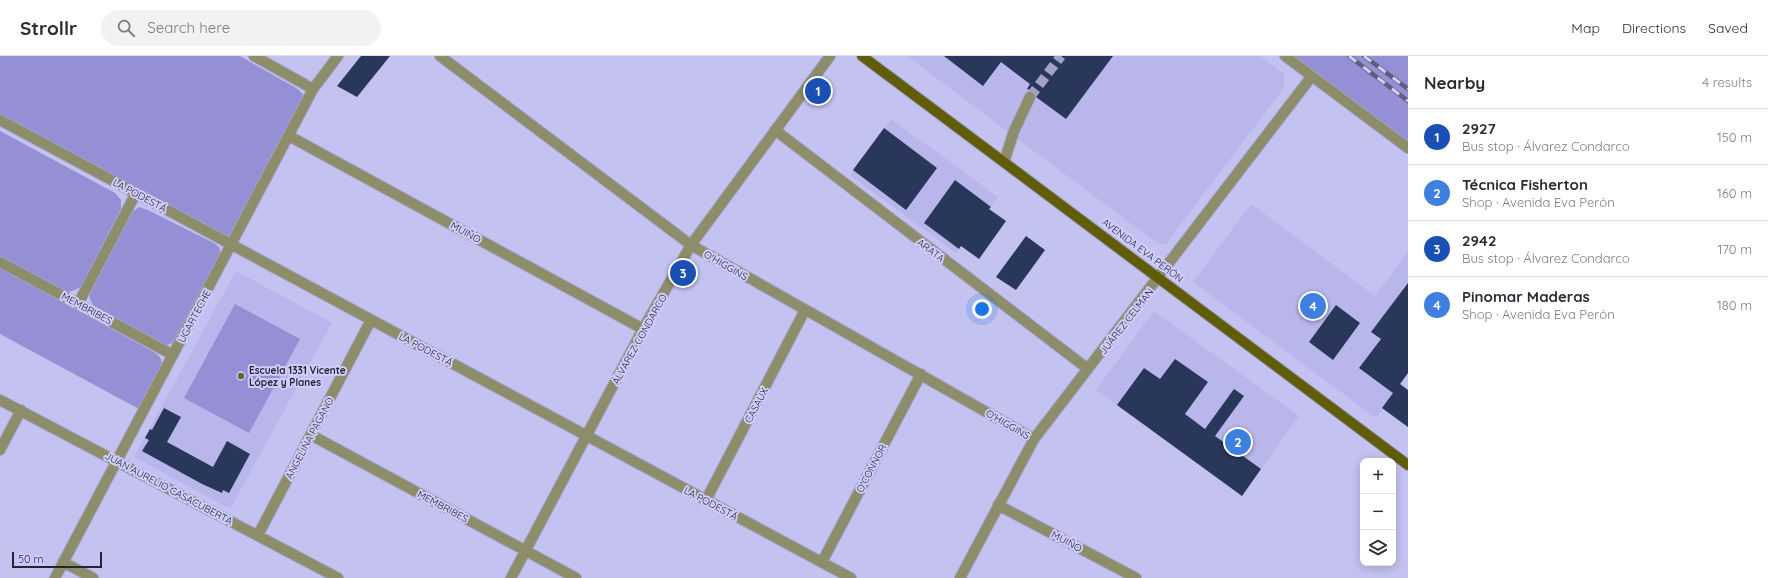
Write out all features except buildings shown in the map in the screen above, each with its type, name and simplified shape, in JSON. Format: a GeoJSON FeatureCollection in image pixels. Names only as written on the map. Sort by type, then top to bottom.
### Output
{"type":"FeatureCollection","features":[{"type":"Feature","properties":{"kind":"main road","name":"AVENIDA EVA PERÓN"},"geometry":{"type":"LineString","coordinates":[[862,56],[1408,465]]}},
{"type":"Feature","properties":{"kind":"street"},"geometry":{"type":"LineString","coordinates":[[254,56],[313,89]]}},
{"type":"Feature","properties":{"kind":"street","name":"UGARTECHE"},"geometry":{"type":"LineString","coordinates":[[55,578],[313,89],[338,56]]}},
{"type":"Feature","properties":{"kind":"street","name":"O'HIGGINS"},"geometry":{"type":"LineString","coordinates":[[440,56],[691,244],[805,310],[1034,438]]}},
{"type":"Feature","properties":{"kind":"street","name":"ÁLVAREZ CONDARCO"},"geometry":{"type":"LineString","coordinates":[[511,578],[691,244],[830,56]]}},
{"type":"Feature","properties":{"kind":"street"},"geometry":{"type":"LineString","coordinates":[[1286,56],[1408,148]]}},
{"type":"Feature","properties":{"kind":"street","name":"JUÁREZ CELMAN"},"geometry":{"type":"LineString","coordinates":[[960,578],[1034,438],[1159,278],[1312,76]]}},
{"type":"Feature","properties":{"kind":"street"},"geometry":{"type":"LineString","coordinates":[[1004,162],[1014,131],[1030,97]]}},
{"type":"Feature","properties":{"kind":"street","name":"LA PODESTÁ"},"geometry":{"type":"LineString","coordinates":[[0,120],[851,578]]}},
{"type":"Feature","properties":{"kind":"street","name":"ARATA"},"geometry":{"type":"LineString","coordinates":[[775,130],[1088,369]]}},
{"type":"Feature","properties":{"kind":"street","name":"MUIÑO"},"geometry":{"type":"LineString","coordinates":[[289,136],[644,329]]}},
{"type":"Feature","properties":{"kind":"street"},"geometry":{"type":"LineString","coordinates":[[78,304],[136,193]]}},
{"type":"Feature","properties":{"kind":"street","name":"MEMBRIBES"},"geometry":{"type":"LineString","coordinates":[[0,262],[173,355]]}},
{"type":"Feature","properties":{"kind":"street","name":"CASAUX"},"geometry":{"type":"LineString","coordinates":[[706,500],[805,310]]}},
{"type":"Feature","properties":{"kind":"street","name":"ANGELINA PAGANO"},"geometry":{"type":"LineString","coordinates":[[258,535],[371,320]]}},
{"type":"Feature","properties":{"kind":"street","name":"O'CONNOR"},"geometry":{"type":"LineString","coordinates":[[822,562],[921,374]]}},
{"type":"Feature","properties":{"kind":"street","name":"JUAN AURELIO CASACUBERTA"},"geometry":{"type":"LineString","coordinates":[[0,400],[118,460],[338,578]]}},
{"type":"Feature","properties":{"kind":"street"},"geometry":{"type":"LineString","coordinates":[[0,450],[21,410]]}},
{"type":"Feature","properties":{"kind":"street","name":"MEMBRIBES"},"geometry":{"type":"LineString","coordinates":[[311,434],[576,578]]}},
{"type":"Feature","properties":{"kind":"street","name":"MUIÑO"},"geometry":{"type":"LineString","coordinates":[[998,505],[1136,578]]}},
{"type":"Feature","properties":{"kind":"street"},"geometry":{"type":"LineString","coordinates":[[63,562],[93,578]]}},
{"type":"Feature","properties":{"kind":"shaded area"},"geometry":{"type":"Polygon","coordinates":[[[0,56],[240,56],[296,88],[302,93],[304,98],[231,234],[227,237],[0,115],[0,56]]]}},
{"type":"Feature","properties":{"kind":"shaded area"},"geometry":{"type":"Polygon","coordinates":[[[907,56],[1260,56],[1284,74],[1284,88],[1166,244],[1158,244],[907,56]]]}},
{"type":"Feature","properties":{"kind":"shaded area"},"geometry":{"type":"Polygon","coordinates":[[[1286,56],[1408,56],[1408,148],[1286,56]]]}},
{"type":"Feature","properties":{"kind":"shaded area"},"geometry":{"type":"Polygon","coordinates":[[[891,119],[998,197],[956,253],[850,175],[891,119]]]}},
{"type":"Feature","properties":{"kind":"shaded area"},"geometry":{"type":"Polygon","coordinates":[[[0,131],[115,193],[121,200],[121,209],[81,287],[67,293],[0,257],[0,131]]]}},
{"type":"Feature","properties":{"kind":"shaded area"},"geometry":{"type":"Polygon","coordinates":[[[1251,204],[1375,296],[1408,252],[1408,283],[1394,301],[1408,311],[1408,373],[1376,418],[1193,282],[1251,204]]]}},
{"type":"Feature","properties":{"kind":"shaded area"},"geometry":{"type":"Polygon","coordinates":[[[139,207],[214,243],[219,247],[221,254],[174,342],[168,345],[162,345],[94,308],[90,299],[89,292],[130,214],[139,207]]]}},
{"type":"Feature","properties":{"kind":"shaded area"},"geometry":{"type":"Polygon","coordinates":[[[0,268],[154,352],[160,357],[162,363],[139,409],[0,334],[0,268]]]}},
{"type":"Feature","properties":{"kind":"shaded area","name":"Escuela 1331 Vicente López y Planes"},"geometry":{"type":"Polygon","coordinates":[[[236,271],[332,323],[230,509],[134,457],[236,271]]]}},
{"type":"Feature","properties":{"kind":"shaded area"},"geometry":{"type":"Polygon","coordinates":[[[235,304],[300,339],[249,433],[184,398],[235,304]]]}},
{"type":"Feature","properties":{"kind":"shaded area"},"geometry":{"type":"Polygon","coordinates":[[[1154,311],[1299,416],[1242,496],[1096,390],[1154,311]]]}},
{"type":"Feature","properties":{"kind":"tunnel"},"geometry":{"type":"LineString","coordinates":[[1030,97],[1061,56]]}},
{"type":"Feature","properties":{"kind":"railway"},"geometry":{"type":"LineString","coordinates":[[1349,56],[1408,101]]}},
{"type":"Feature","properties":{"kind":"railway"},"geometry":{"type":"LineString","coordinates":[[1364,56],[1408,89]]}},
{"type":"Feature","properties":{"kind":"place","name":"2927"},"geometry":{"type":"Point","coordinates":[818,91]}},
{"type":"Feature","properties":{"kind":"place","name":"2942"},"geometry":{"type":"Point","coordinates":[683,273]}},
{"type":"Feature","properties":{"kind":"place","name":"Pinomar Maderas"},"geometry":{"type":"Point","coordinates":[1313,306]}},
{"type":"Feature","properties":{"kind":"place","name":"Escuela 1331 Vicente López y Planes"},"geometry":{"type":"Point","coordinates":[241,376]}},
{"type":"Feature","properties":{"kind":"place","name":"Técnica Fisherton"},"geometry":{"type":"Point","coordinates":[1238,442]}}]}
